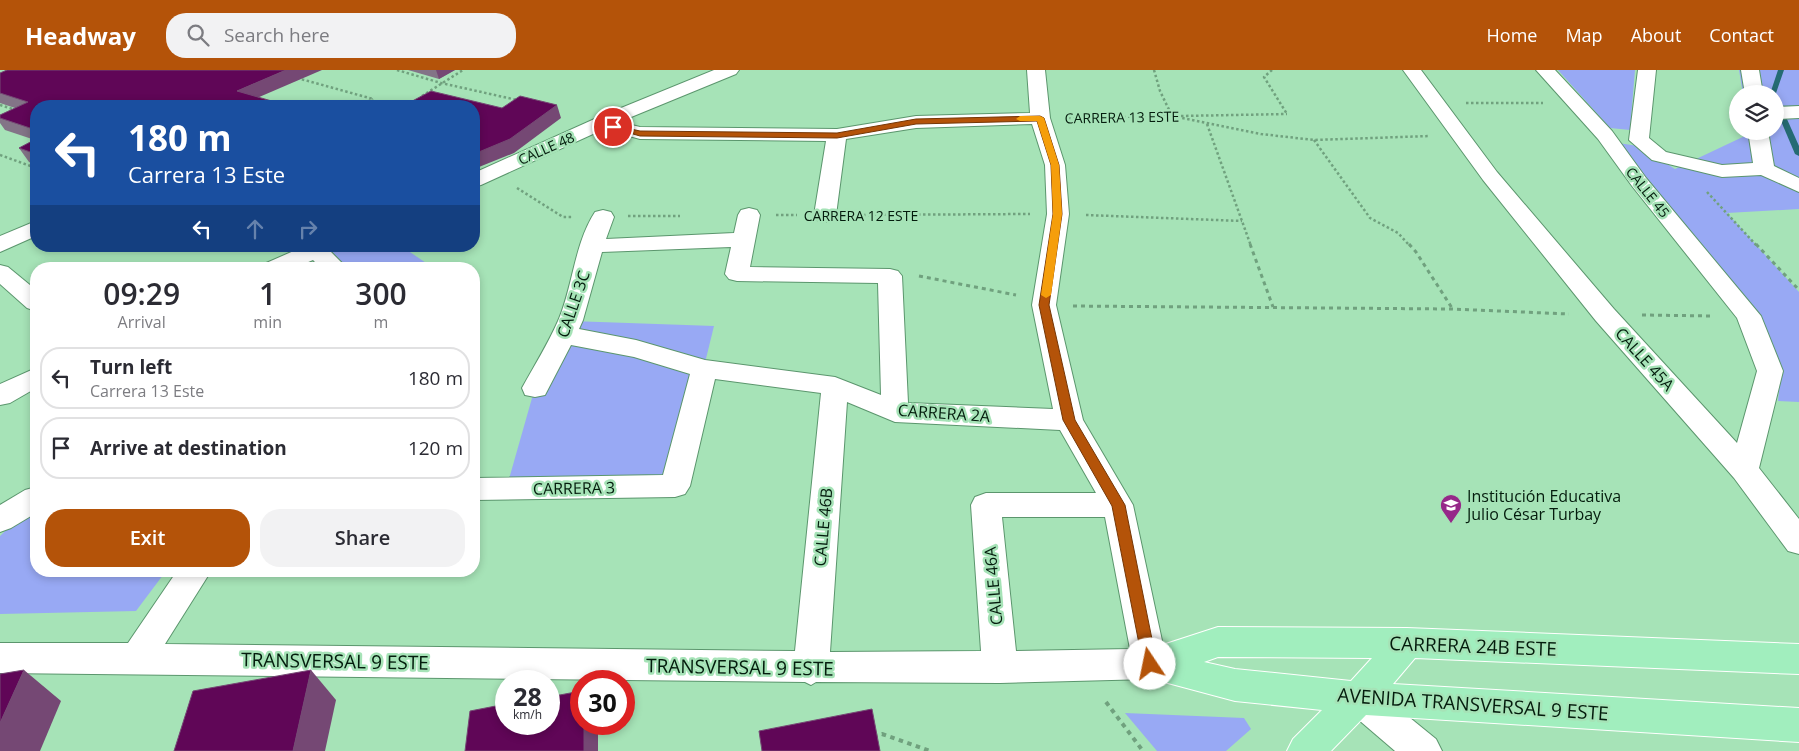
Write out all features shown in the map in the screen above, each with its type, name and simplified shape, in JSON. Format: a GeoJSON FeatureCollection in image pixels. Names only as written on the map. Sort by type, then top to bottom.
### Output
{"type":"FeatureCollection","features":[{"type":"Feature","properties":{"kind":"main road","name":"CARRERA 24B ESTE"},"geometry":{"type":"LineString","coordinates":[[1150,664],[1218,642],[1407,644],[1799,659]]}},
{"type":"Feature","properties":{"kind":"main road"},"geometry":{"type":"LineString","coordinates":[[1306,751],[1359,698],[1407,644]]}},
{"type":"Feature","properties":{"kind":"main road","name":"AVENIDA TRANSVERSAL 9 ESTE"},"geometry":{"type":"LineString","coordinates":[[1150,664],[1235,685],[1359,698],[1799,725]]}},
{"type":"Feature","properties":{"kind":"street","name":"CALLE 48"},"geometry":{"type":"LineString","coordinates":[[480,178],[606,122],[730,70]]}},
{"type":"Feature","properties":{"kind":"street"},"geometry":{"type":"LineString","coordinates":[[1036,70],[1040,118],[1055,165],[1058,214],[1044,305],[1069,420],[1118,505],[1150,664]]}},
{"type":"Feature","properties":{"kind":"street","name":"CALLE 45"},"geometry":{"type":"LineString","coordinates":[[1545,70],[1605,135],[1639,182],[1749,316],[1770,371],[1744,470]]}},
{"type":"Feature","properties":{"kind":"street"},"geometry":{"type":"LineString","coordinates":[[1639,140],[1647,70]]}},
{"type":"Feature","properties":{"kind":"street"},"geometry":{"type":"LineString","coordinates":[[1750,70],[1752,85]]}},
{"type":"Feature","properties":{"kind":"street","name":"CALLE 45A"},"geometry":{"type":"LineString","coordinates":[[1404,74],[1412,99]]}},
{"type":"Feature","properties":{"kind":"street","name":"CALLE 45A"},"geometry":{"type":"LineString","coordinates":[[1404,74],[1436,102],[1490,176],[1605,315],[1744,470],[1799,542]]}},
{"type":"Feature","properties":{"kind":"street"},"geometry":{"type":"LineString","coordinates":[[1784,113],[1799,112]]}},
{"type":"Feature","properties":{"kind":"street"},"geometry":{"type":"LineString","coordinates":[[606,122],[613,127],[640,133],[837,136],[916,122],[1040,118]]}},
{"type":"Feature","properties":{"kind":"street"},"geometry":{"type":"LineString","coordinates":[[1605,135],[1639,140],[1669,159],[1722,171],[1764,169],[1799,186]]}},
{"type":"Feature","properties":{"kind":"street"},"geometry":{"type":"LineString","coordinates":[[826,215],[837,136]]}},
{"type":"Feature","properties":{"kind":"street"},"geometry":{"type":"LineString","coordinates":[[1438,136],[1461,136]]}},
{"type":"Feature","properties":{"kind":"street","name":"CALLE 45A"},"geometry":{"type":"LineString","coordinates":[[1438,136],[1490,176]]}},
{"type":"Feature","properties":{"kind":"street"},"geometry":{"type":"LineString","coordinates":[[1759,140],[1764,169]]}},
{"type":"Feature","properties":{"kind":"street"},"geometry":{"type":"LineString","coordinates":[[749,215],[742,240],[737,274],[890,276],[895,412]]}},
{"type":"Feature","properties":{"kind":"street","name":"CALLE 3C"},"geometry":{"type":"LineString","coordinates":[[535,388],[571,320],[592,246],[603,217]]}},
{"type":"Feature","properties":{"kind":"street"},"geometry":{"type":"LineString","coordinates":[[0,245],[30,231]]}},
{"type":"Feature","properties":{"kind":"street"},"geometry":{"type":"LineString","coordinates":[[592,246],[742,240]]}},
{"type":"Feature","properties":{"kind":"street"},"geometry":{"type":"LineString","coordinates":[[288,262],[312,252]]}},
{"type":"Feature","properties":{"kind":"street"},"geometry":{"type":"LineString","coordinates":[[0,272],[30,297]]}},
{"type":"Feature","properties":{"kind":"street","name":"CARRERA 2A"},"geometry":{"type":"LineString","coordinates":[[564,335],[636,348],[704,369],[835,386],[895,412],[1069,420]]}},
{"type":"Feature","properties":{"kind":"street","name":"CARRERA 3"},"geometry":{"type":"LineString","coordinates":[[480,489],[675,486],[704,369]]}},
{"type":"Feature","properties":{"kind":"street"},"geometry":{"type":"LineString","coordinates":[[0,396],[30,380]]}},
{"type":"Feature","properties":{"kind":"street","name":"CALLE 46B"},"geometry":{"type":"LineString","coordinates":[[811,669],[835,386]]}},
{"type":"Feature","properties":{"kind":"street"},"geometry":{"type":"LineString","coordinates":[[0,520],[30,502]]}},
{"type":"Feature","properties":{"kind":"street","name":"CALLE 46A"},"geometry":{"type":"LineString","coordinates":[[1000,668],[986,504],[1118,505]]}},
{"type":"Feature","properties":{"kind":"street"},"geometry":{"type":"LineString","coordinates":[[137,658],[191,577]]}},
{"type":"Feature","properties":{"kind":"street","name":"TRANSVERSAL 9 ESTE"},"geometry":{"type":"LineString","coordinates":[[0,658],[137,658],[811,669],[1000,668],[1150,664]]}},
{"type":"Feature","properties":{"kind":"street"},"geometry":{"type":"LineString","coordinates":[[1359,698],[1423,751]]}},
{"type":"Feature","properties":{"kind":"path"},"geometry":{"type":"LineString","coordinates":[[397,70],[441,83],[521,102]]}},
{"type":"Feature","properties":{"kind":"path"},"geometry":{"type":"LineString","coordinates":[[418,99],[463,70]]}},
{"type":"Feature","properties":{"kind":"path"},"geometry":{"type":"LineString","coordinates":[[1154,70],[1160,91],[1172,116],[1262,134],[1314,140],[1438,136]]}},
{"type":"Feature","properties":{"kind":"path","name":"CARRERA 13 ESTE"},"geometry":{"type":"LineString","coordinates":[[1040,118],[1287,114],[1264,77],[1272,70]]}},
{"type":"Feature","properties":{"kind":"path"},"geometry":{"type":"LineString","coordinates":[[292,77],[373,99],[371,100]]}},
{"type":"Feature","properties":{"kind":"path"},"geometry":{"type":"LineString","coordinates":[[1436,102],[1576,104]]}},
{"type":"Feature","properties":{"kind":"path"},"geometry":{"type":"LineString","coordinates":[[0,105],[18,111]]}},
{"type":"Feature","properties":{"kind":"path"},"geometry":{"type":"LineString","coordinates":[[1207,123],[1273,307]]}},
{"type":"Feature","properties":{"kind":"path"},"geometry":{"type":"LineString","coordinates":[[1314,140],[1370,218],[1398,233],[1416,252],[1452,309]]}},
{"type":"Feature","properties":{"kind":"path"},"geometry":{"type":"LineString","coordinates":[[0,155],[30,166]]}},
{"type":"Feature","properties":{"kind":"path"},"geometry":{"type":"LineString","coordinates":[[1669,159],[1799,290]]}},
{"type":"Feature","properties":{"kind":"path"},"geometry":{"type":"LineString","coordinates":[[492,173],[562,217],[681,216]]}},
{"type":"Feature","properties":{"kind":"path","name":"CARRERA 12 ESTE"},"geometry":{"type":"LineString","coordinates":[[749,215],[1058,214],[1242,221]]}},
{"type":"Feature","properties":{"kind":"path"},"geometry":{"type":"LineString","coordinates":[[890,276],[925,276],[1009,293],[1044,305],[1452,309],[1605,315],[1749,316]]}},
{"type":"Feature","properties":{"kind":"path"},"geometry":{"type":"LineString","coordinates":[[1106,702],[1144,751]]}},
{"type":"Feature","properties":{"kind":"path"},"geometry":{"type":"LineString","coordinates":[[862,739],[882,734],[930,751]]}},
{"type":"Feature","properties":{"kind":"shaded area"},"geometry":{"type":"Polygon","coordinates":[[[1558,70],[1635,70],[1630,130],[1610,128],[1558,70]]]}},
{"type":"Feature","properties":{"kind":"shaded area"},"geometry":{"type":"Polygon","coordinates":[[[1739,70],[1799,70],[1799,209],[1727,213],[1799,292],[1799,402],[1778,401],[1781,372],[1618,143],[1638,146],[1675,169],[1736,140],[1784,140],[1784,85],[1742,85],[1739,70]]]}},
{"type":"Feature","properties":{"kind":"shaded area"},"geometry":{"type":"Polygon","coordinates":[[[332,252],[410,252],[425,262],[342,262],[332,252]]]}},
{"type":"Feature","properties":{"kind":"shaded area"},"geometry":{"type":"Polygon","coordinates":[[[571,321],[714,326],[675,485],[507,486],[534,391],[571,321]]]}},
{"type":"Feature","properties":{"kind":"shaded area"},"geometry":{"type":"Polygon","coordinates":[[[30,514],[30,577],[162,577],[136,611],[0,614],[0,536],[10,526],[30,514]]]}},
{"type":"Feature","properties":{"kind":"shaded area"},"geometry":{"type":"Polygon","coordinates":[[[1125,713],[1244,718],[1251,729],[1226,751],[1157,751],[1125,713]]]}},
{"type":"Feature","properties":{"kind":"building"},"geometry":{"type":"Polygon","coordinates":[[[7,70],[286,70],[237,91],[268,100],[30,100],[30,128],[0,118],[0,115],[28,102],[0,93],[0,73],[7,70]]]}},
{"type":"Feature","properties":{"kind":"building"},"geometry":{"type":"Polygon","coordinates":[[[431,91],[469,100],[414,100],[431,91]]]}},
{"type":"Feature","properties":{"kind":"building"},"geometry":{"type":"Polygon","coordinates":[[[520,96],[557,105],[510,139],[480,152],[480,103],[502,108],[520,96]]]}},
{"type":"Feature","properties":{"kind":"building"},"geometry":{"type":"Polygon","coordinates":[[[30,142],[30,152],[19,148],[30,142]]]}},
{"type":"Feature","properties":{"kind":"building"},"geometry":{"type":"Polygon","coordinates":[[[24,670],[0,723],[0,674],[24,670]]]}},
{"type":"Feature","properties":{"kind":"building"},"geometry":{"type":"Polygon","coordinates":[[[311,670],[293,751],[174,751],[193,691],[311,670]]]}},
{"type":"Feature","properties":{"kind":"building"},"geometry":{"type":"Polygon","coordinates":[[[570,693],[570,735],[584,735],[584,751],[465,751],[470,711],[495,706],[495,735],[560,735],[560,695],[570,693]]]}},
{"type":"Feature","properties":{"kind":"building"},"geometry":{"type":"Polygon","coordinates":[[[872,709],[880,751],[762,751],[759,731],[872,709]]]}},
{"type":"Feature","properties":{"kind":"waterway"},"geometry":{"type":"LineString","coordinates":[[1776,85],[1781,70]]}},
{"type":"Feature","properties":{"kind":"waterway"},"geometry":{"type":"LineString","coordinates":[[1784,120],[1799,154]]}},
{"type":"Feature","properties":{"kind":"slow traffic"},"geometry":{"type":"LineString","coordinates":[[1020,119],[1040,118],[1055,165],[1058,214],[1046,295]]}},
{"type":"Feature","properties":{"kind":"place","name":"Institución Educativa Julio César Turbay"},"geometry":{"type":"Point","coordinates":[1451,524]}},
{"type":"Feature","properties":{"kind":"route"},"geometry":{"type":"LineString","coordinates":[[613,127],[640,133],[837,136],[916,122],[1040,118],[1055,165],[1058,214],[1044,305],[1069,420],[1118,505],[1150,664]]}}]}
